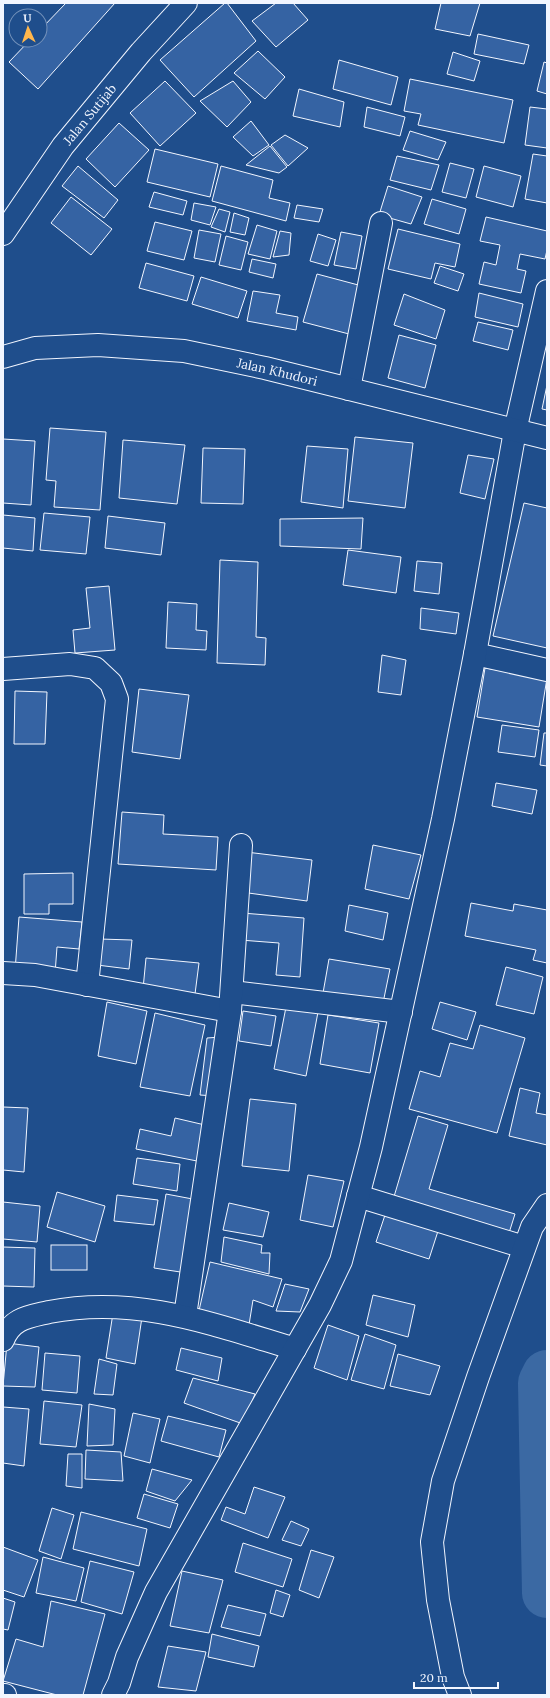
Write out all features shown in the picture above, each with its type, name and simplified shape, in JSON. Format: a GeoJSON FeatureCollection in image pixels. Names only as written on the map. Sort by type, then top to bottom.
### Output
{"type":"FeatureCollection","features":[{"type":"Feature","properties":{"kind":"main road","name":"Jalan Sutijab"},"geometry":{"type":"LineString","coordinates":[[3,234],[63,146],[141,52],[186,3]]}},
{"type":"Feature","properties":{"kind":"main road"},"geometry":{"type":"LineString","coordinates":[[349,389],[381,223]]}},
{"type":"Feature","properties":{"kind":"main road"},"geometry":{"type":"LineString","coordinates":[[113,1695],[119,1683],[127,1657],[156,1592],[320,1305],[341,1261],[371,1147],[443,819],[475,654],[515,431],[547,290]]}},
{"type":"Feature","properties":{"kind":"main road","name":"Jalan Khudori"},"geometry":{"type":"LineString","coordinates":[[3,357],[35,348],[98,345],[184,350],[266,368],[547,438]]}},
{"type":"Feature","properties":{"kind":"main road"},"geometry":{"type":"LineString","coordinates":[[475,654],[547,670]]}},
{"type":"Feature","properties":{"kind":"main road"},"geometry":{"type":"LineString","coordinates":[[3,669],[70,664],[95,668],[111,682],[117,699],[87,985]]}},
{"type":"Feature","properties":{"kind":"main road"},"geometry":{"type":"LineString","coordinates":[[185,1316],[231,1002],[241,845]]}},
{"type":"Feature","properties":{"kind":"main road"},"geometry":{"type":"LineString","coordinates":[[3,973],[35,975],[87,985],[231,1002],[401,1012]]}},
{"type":"Feature","properties":{"kind":"main road"},"geometry":{"type":"LineString","coordinates":[[358,1196],[524,1246]]}},
{"type":"Feature","properties":{"kind":"main road"},"geometry":{"type":"LineString","coordinates":[[460,1695],[453,1677],[438,1600],[432,1542],[443,1482],[478,1377],[524,1246],[532,1227],[547,1204]]}},
{"type":"Feature","properties":{"kind":"main road"},"geometry":{"type":"LineString","coordinates":[[3,1340],[7,1330],[21,1318],[63,1310],[107,1306],[142,1308],[185,1316],[295,1349]]}},
{"type":"Feature","properties":{"kind":"building"},"geometry":{"type":"Polygon","coordinates":[[[66,3],[115,3],[38,89],[9,62],[22,48],[48,48],[48,22],[66,3]]]}},
{"type":"Feature","properties":{"kind":"building"},"geometry":{"type":"Polygon","coordinates":[[[225,3],[227,3],[256,41],[194,97],[160,60],[225,3]]]}},
{"type":"Feature","properties":{"kind":"building"},"geometry":{"type":"Polygon","coordinates":[[[276,3],[293,3],[308,20],[276,47],[252,21],[276,3]]]}},
{"type":"Feature","properties":{"kind":"building"},"geometry":{"type":"Polygon","coordinates":[[[441,3],[480,3],[470,36],[435,29],[441,3]]]}},
{"type":"Feature","properties":{"kind":"building"},"geometry":{"type":"Polygon","coordinates":[[[478,34],[529,45],[524,64],[474,54],[478,34]]]}},
{"type":"Feature","properties":{"kind":"building"},"geometry":{"type":"Polygon","coordinates":[[[258,51],[285,77],[265,99],[234,73],[258,51]]]}},
{"type":"Feature","properties":{"kind":"building"},"geometry":{"type":"Polygon","coordinates":[[[453,52],[480,61],[474,81],[447,74],[453,52]]]}},
{"type":"Feature","properties":{"kind":"building"},"geometry":{"type":"Polygon","coordinates":[[[339,60],[398,77],[391,105],[333,89],[339,60]]]}},
{"type":"Feature","properties":{"kind":"building"},"geometry":{"type":"Polygon","coordinates":[[[544,62],[547,63],[547,94],[537,91],[544,62]]]}},
{"type":"Feature","properties":{"kind":"building"},"geometry":{"type":"Polygon","coordinates":[[[410,79],[513,100],[504,143],[418,125],[421,114],[404,111],[410,79]]]}},
{"type":"Feature","properties":{"kind":"building"},"geometry":{"type":"Polygon","coordinates":[[[165,81],[196,113],[160,146],[130,113],[165,81]]]}},
{"type":"Feature","properties":{"kind":"building"},"geometry":{"type":"Polygon","coordinates":[[[233,81],[251,102],[227,127],[200,101],[233,81]]]}},
{"type":"Feature","properties":{"kind":"building"},"geometry":{"type":"Polygon","coordinates":[[[299,89],[344,102],[340,127],[293,116],[299,89]]]}},
{"type":"Feature","properties":{"kind":"building"},"geometry":{"type":"Polygon","coordinates":[[[367,107],[405,117],[400,136],[364,127],[367,107]]]}},
{"type":"Feature","properties":{"kind":"building"},"geometry":{"type":"Polygon","coordinates":[[[530,107],[547,109],[547,148],[525,145],[530,107]]]}},
{"type":"Feature","properties":{"kind":"building"},"geometry":{"type":"Polygon","coordinates":[[[251,121],[269,145],[253,156],[233,137],[251,121]]]}},
{"type":"Feature","properties":{"kind":"building"},"geometry":{"type":"Polygon","coordinates":[[[119,123],[149,150],[115,187],[86,159],[119,123]]]}},
{"type":"Feature","properties":{"kind":"building"},"geometry":{"type":"Polygon","coordinates":[[[410,131],[446,142],[438,160],[403,150],[410,131]]]}},
{"type":"Feature","properties":{"kind":"building"},"geometry":{"type":"Polygon","coordinates":[[[285,135],[308,148],[288,166],[271,145],[285,135]]]}},
{"type":"Feature","properties":{"kind":"building"},"geometry":{"type":"Polygon","coordinates":[[[270,146],[287,167],[279,173],[246,165],[270,146]]]}},
{"type":"Feature","properties":{"kind":"building"},"geometry":{"type":"Polygon","coordinates":[[[155,149],[218,164],[210,197],[147,182],[155,149]]]}},
{"type":"Feature","properties":{"kind":"building"},"geometry":{"type":"Polygon","coordinates":[[[533,154],[547,156],[547,203],[525,199],[533,154]]]}},
{"type":"Feature","properties":{"kind":"building"},"geometry":{"type":"Polygon","coordinates":[[[397,156],[439,165],[431,190],[390,180],[397,156]]]}},
{"type":"Feature","properties":{"kind":"building"},"geometry":{"type":"Polygon","coordinates":[[[450,163],[474,169],[466,198],[442,192],[450,163]]]}},
{"type":"Feature","properties":{"kind":"building"},"geometry":{"type":"Polygon","coordinates":[[[78,166],[118,200],[104,218],[62,186],[78,166]]]}},
{"type":"Feature","properties":{"kind":"building"},"geometry":{"type":"Polygon","coordinates":[[[221,166],[273,180],[269,198],[290,203],[286,221],[212,201],[221,166]]]}},
{"type":"Feature","properties":{"kind":"building"},"geometry":{"type":"Polygon","coordinates":[[[484,166],[521,176],[513,207],[476,197],[484,166]]]}},
{"type":"Feature","properties":{"kind":"building"},"geometry":{"type":"Polygon","coordinates":[[[388,186],[422,197],[411,224],[379,215],[388,186]]]}},
{"type":"Feature","properties":{"kind":"building"},"geometry":{"type":"Polygon","coordinates":[[[154,192],[187,201],[183,215],[149,207],[154,192]]]}},
{"type":"Feature","properties":{"kind":"building"},"geometry":{"type":"Polygon","coordinates":[[[71,197],[112,229],[91,255],[51,223],[71,197]]]}},
{"type":"Feature","properties":{"kind":"building"},"geometry":{"type":"Polygon","coordinates":[[[432,199],[466,209],[459,234],[424,224],[432,199]]]}},
{"type":"Feature","properties":{"kind":"building"},"geometry":{"type":"Polygon","coordinates":[[[194,203],[216,207],[210,225],[191,220],[194,203]]]}},
{"type":"Feature","properties":{"kind":"building"},"geometry":{"type":"Polygon","coordinates":[[[297,205],[323,209],[319,222],[294,218],[297,205]]]}},
{"type":"Feature","properties":{"kind":"building"},"geometry":{"type":"Polygon","coordinates":[[[219,209],[230,212],[225,232],[211,227],[219,209]]]}},
{"type":"Feature","properties":{"kind":"building"},"geometry":{"type":"Polygon","coordinates":[[[234,213],[249,218],[245,235],[230,232],[234,213]]]}},
{"type":"Feature","properties":{"kind":"building"},"geometry":{"type":"Polygon","coordinates":[[[486,217],[547,231],[547,250],[545,259],[520,254],[517,269],[526,271],[521,293],[479,284],[484,262],[496,265],[500,245],[480,241],[486,217]]]}},
{"type":"Feature","properties":{"kind":"building"},"geometry":{"type":"Polygon","coordinates":[[[155,222],[192,231],[184,260],[147,251],[155,222]]]}},
{"type":"Feature","properties":{"kind":"building"},"geometry":{"type":"Polygon","coordinates":[[[257,225],[277,231],[270,259],[248,254],[257,225]]]}},
{"type":"Feature","properties":{"kind":"building"},"geometry":{"type":"Polygon","coordinates":[[[398,229],[460,244],[455,267],[435,263],[431,279],[388,269],[398,229]]]}},
{"type":"Feature","properties":{"kind":"building"},"geometry":{"type":"Polygon","coordinates":[[[199,230],[221,234],[215,262],[194,258],[199,230]]]}},
{"type":"Feature","properties":{"kind":"building"},"geometry":{"type":"Polygon","coordinates":[[[280,231],[291,233],[289,255],[273,257],[280,231]]]}},
{"type":"Feature","properties":{"kind":"building"},"geometry":{"type":"Polygon","coordinates":[[[341,232],[362,236],[356,269],[334,265],[341,232]]]}},
{"type":"Feature","properties":{"kind":"building"},"geometry":{"type":"Polygon","coordinates":[[[318,234],[336,240],[328,266],[310,261],[318,234]]]}},
{"type":"Feature","properties":{"kind":"building"},"geometry":{"type":"Polygon","coordinates":[[[226,236],[248,242],[241,270],[219,265],[226,236]]]}},
{"type":"Feature","properties":{"kind":"building"},"geometry":{"type":"Polygon","coordinates":[[[252,259],[276,264],[273,278],[249,272],[252,259]]]}},
{"type":"Feature","properties":{"kind":"building"},"geometry":{"type":"Polygon","coordinates":[[[146,263],[194,276],[187,301],[139,288],[146,263]]]}},
{"type":"Feature","properties":{"kind":"building"},"geometry":{"type":"Polygon","coordinates":[[[440,266],[464,274],[458,291],[434,283],[440,266]]]}},
{"type":"Feature","properties":{"kind":"building"},"geometry":{"type":"Polygon","coordinates":[[[317,274],[362,286],[349,334],[303,322],[317,274]]]}},
{"type":"Feature","properties":{"kind":"building"},"geometry":{"type":"Polygon","coordinates":[[[201,277],[247,291],[238,318],[192,304],[201,277]]]}},
{"type":"Feature","properties":{"kind":"building"},"geometry":{"type":"Polygon","coordinates":[[[253,291],[280,295],[276,313],[298,317],[296,330],[247,321],[253,291]]]}},
{"type":"Feature","properties":{"kind":"building"},"geometry":{"type":"Polygon","coordinates":[[[479,293],[523,304],[518,327],[475,317],[479,293]]]}},
{"type":"Feature","properties":{"kind":"building"},"geometry":{"type":"Polygon","coordinates":[[[404,294],[445,310],[436,339],[394,325],[404,294]]]}},
{"type":"Feature","properties":{"kind":"building"},"geometry":{"type":"Polygon","coordinates":[[[478,322],[513,330],[508,350],[473,341],[478,322]]]}},
{"type":"Feature","properties":{"kind":"building"},"geometry":{"type":"Polygon","coordinates":[[[399,335],[436,345],[425,388],[388,378],[399,335]]]}},
{"type":"Feature","properties":{"kind":"building"},"geometry":{"type":"Polygon","coordinates":[[[547,385],[547,410],[542,409],[547,385]]]}},
{"type":"Feature","properties":{"kind":"building"},"geometry":{"type":"Polygon","coordinates":[[[50,428],[106,432],[100,510],[54,507],[56,481],[46,480],[50,428]]]}},
{"type":"Feature","properties":{"kind":"building"},"geometry":{"type":"Polygon","coordinates":[[[355,437],[413,443],[405,508],[348,501],[355,437]]]}},
{"type":"Feature","properties":{"kind":"building"},"geometry":{"type":"Polygon","coordinates":[[[3,439],[35,441],[31,505],[3,503],[3,439]]]}},
{"type":"Feature","properties":{"kind":"building"},"geometry":{"type":"Polygon","coordinates":[[[123,440],[185,445],[177,504],[119,498],[123,440]]]}},
{"type":"Feature","properties":{"kind":"building"},"geometry":{"type":"Polygon","coordinates":[[[307,446],[348,449],[343,508],[301,502],[307,446]]]}},
{"type":"Feature","properties":{"kind":"building"},"geometry":{"type":"Polygon","coordinates":[[[203,448],[245,449],[243,504],[201,503],[203,448]]]}},
{"type":"Feature","properties":{"kind":"building"},"geometry":{"type":"Polygon","coordinates":[[[468,455],[494,459],[485,499],[460,493],[468,455]]]}},
{"type":"Feature","properties":{"kind":"building"},"geometry":{"type":"Polygon","coordinates":[[[524,503],[547,508],[547,648],[493,636],[524,503]]]}},
{"type":"Feature","properties":{"kind":"building"},"geometry":{"type":"Polygon","coordinates":[[[44,513],[90,517],[86,554],[40,550],[44,513]]]}},
{"type":"Feature","properties":{"kind":"building"},"geometry":{"type":"Polygon","coordinates":[[[3,515],[35,518],[33,551],[3,548],[3,515]]]}},
{"type":"Feature","properties":{"kind":"building"},"geometry":{"type":"Polygon","coordinates":[[[108,516],[165,523],[161,555],[105,548],[108,516]]]}},
{"type":"Feature","properties":{"kind":"building"},"geometry":{"type":"Polygon","coordinates":[[[363,518],[361,549],[280,546],[280,519],[363,518]]]}},
{"type":"Feature","properties":{"kind":"building"},"geometry":{"type":"Polygon","coordinates":[[[348,550],[401,557],[396,593],[343,585],[348,550]]]}},
{"type":"Feature","properties":{"kind":"building"},"geometry":{"type":"Polygon","coordinates":[[[220,560],[258,562],[256,637],[266,638],[265,665],[217,663],[220,560]]]}},
{"type":"Feature","properties":{"kind":"building"},"geometry":{"type":"Polygon","coordinates":[[[417,561],[442,563],[439,594],[414,591],[417,561]]]}},
{"type":"Feature","properties":{"kind":"building"},"geometry":{"type":"Polygon","coordinates":[[[109,586],[115,650],[75,653],[73,630],[90,628],[86,588],[109,586]]]}},
{"type":"Feature","properties":{"kind":"building"},"geometry":{"type":"Polygon","coordinates":[[[168,602],[197,604],[196,630],[207,631],[206,650],[166,648],[168,602]]]}},
{"type":"Feature","properties":{"kind":"building"},"geometry":{"type":"Polygon","coordinates":[[[421,608],[459,613],[456,634],[420,629],[421,608]]]}},
{"type":"Feature","properties":{"kind":"building"},"geometry":{"type":"Polygon","coordinates":[[[382,655],[406,660],[401,695],[378,692],[382,655]]]}},
{"type":"Feature","properties":{"kind":"building"},"geometry":{"type":"Polygon","coordinates":[[[485,668],[547,678],[539,727],[477,717],[485,668]]]}},
{"type":"Feature","properties":{"kind":"building"},"geometry":{"type":"Polygon","coordinates":[[[139,689],[189,695],[180,759],[132,752],[139,689]]]}},
{"type":"Feature","properties":{"kind":"building"},"geometry":{"type":"Polygon","coordinates":[[[15,691],[47,692],[45,744],[14,744],[15,691]]]}},
{"type":"Feature","properties":{"kind":"building"},"geometry":{"type":"Polygon","coordinates":[[[502,725],[539,730],[535,757],[498,752],[502,725]]]}},
{"type":"Feature","properties":{"kind":"building"},"geometry":{"type":"Polygon","coordinates":[[[544,733],[547,733],[547,766],[540,765],[544,733]]]}},
{"type":"Feature","properties":{"kind":"building"},"geometry":{"type":"Polygon","coordinates":[[[496,783],[537,790],[532,814],[492,806],[496,783]]]}},
{"type":"Feature","properties":{"kind":"building"},"geometry":{"type":"Polygon","coordinates":[[[122,812],[164,815],[163,834],[218,837],[216,870],[118,864],[122,812]]]}},
{"type":"Feature","properties":{"kind":"building"},"geometry":{"type":"Polygon","coordinates":[[[373,845],[421,855],[409,899],[365,889],[373,845]]]}},
{"type":"Feature","properties":{"kind":"building"},"geometry":{"type":"Polygon","coordinates":[[[246,852],[312,860],[307,901],[241,892],[246,852]]]}},
{"type":"Feature","properties":{"kind":"building"},"geometry":{"type":"Polygon","coordinates":[[[73,873],[73,904],[49,904],[49,914],[24,914],[24,874],[73,873]]]}},
{"type":"Feature","properties":{"kind":"building"},"geometry":{"type":"Polygon","coordinates":[[[471,903],[513,911],[514,904],[547,910],[547,963],[533,960],[536,950],[465,936],[471,903]]]}},
{"type":"Feature","properties":{"kind":"building"},"geometry":{"type":"Polygon","coordinates":[[[349,905],[388,913],[383,940],[345,931],[349,905]]]}},
{"type":"Feature","properties":{"kind":"building"},"geometry":{"type":"Polygon","coordinates":[[[242,913],[304,918],[300,977],[276,975],[279,943],[240,940],[242,913]]]}},
{"type":"Feature","properties":{"kind":"building"},"geometry":{"type":"Polygon","coordinates":[[[19,917],[82,922],[79,949],[57,947],[55,974],[15,971],[19,917]]]}},
{"type":"Feature","properties":{"kind":"building"},"geometry":{"type":"Polygon","coordinates":[[[100,939],[132,940],[129,969],[97,965],[100,939]]]}},
{"type":"Feature","properties":{"kind":"building"},"geometry":{"type":"Polygon","coordinates":[[[146,958],[199,963],[195,994],[143,989],[146,958]]]}},
{"type":"Feature","properties":{"kind":"building"},"geometry":{"type":"Polygon","coordinates":[[[329,959],[390,969],[383,1003],[323,993],[329,959]]]}},
{"type":"Feature","properties":{"kind":"building"},"geometry":{"type":"Polygon","coordinates":[[[506,967],[543,977],[534,1014],[496,1005],[506,967]]]}},
{"type":"Feature","properties":{"kind":"building"},"geometry":{"type":"Polygon","coordinates":[[[107,1002],[147,1011],[136,1064],[98,1056],[107,1002]]]}},
{"type":"Feature","properties":{"kind":"building"},"geometry":{"type":"Polygon","coordinates":[[[440,1002],[476,1012],[467,1040],[432,1029],[440,1002]]]}},
{"type":"Feature","properties":{"kind":"building"},"geometry":{"type":"Polygon","coordinates":[[[286,1007],[318,1012],[306,1076],[274,1069],[286,1007]]]}},
{"type":"Feature","properties":{"kind":"building"},"geometry":{"type":"Polygon","coordinates":[[[243,1011],[276,1016],[271,1046],[239,1041],[243,1011]]]}},
{"type":"Feature","properties":{"kind":"building"},"geometry":{"type":"Polygon","coordinates":[[[155,1013],[205,1025],[190,1096],[140,1087],[155,1013]]]}},
{"type":"Feature","properties":{"kind":"building"},"geometry":{"type":"Polygon","coordinates":[[[328,1015],[379,1023],[370,1073],[320,1064],[328,1015]]]}},
{"type":"Feature","properties":{"kind":"building"},"geometry":{"type":"Polygon","coordinates":[[[480,1025],[525,1038],[497,1133],[409,1109],[420,1071],[440,1077],[450,1043],[473,1049],[480,1025]]]}},
{"type":"Feature","properties":{"kind":"building"},"geometry":{"type":"Polygon","coordinates":[[[221,1037],[215,1096],[200,1095],[207,1038],[221,1037]]]}},
{"type":"Feature","properties":{"kind":"building"},"geometry":{"type":"Polygon","coordinates":[[[520,1088],[540,1093],[536,1113],[547,1115],[547,1145],[509,1136],[520,1088]]]}},
{"type":"Feature","properties":{"kind":"building"},"geometry":{"type":"Polygon","coordinates":[[[250,1099],[296,1104],[289,1171],[242,1166],[250,1099]]]}},
{"type":"Feature","properties":{"kind":"building"},"geometry":{"type":"Polygon","coordinates":[[[3,1107],[28,1108],[24,1172],[3,1170],[3,1107]]]}},
{"type":"Feature","properties":{"kind":"building"},"geometry":{"type":"Polygon","coordinates":[[[418,1116],[448,1125],[429,1189],[515,1214],[509,1233],[393,1200],[418,1116]]]}},
{"type":"Feature","properties":{"kind":"building"},"geometry":{"type":"Polygon","coordinates":[[[175,1118],[205,1125],[197,1161],[136,1149],[140,1129],[171,1136],[175,1118]]]}},
{"type":"Feature","properties":{"kind":"building"},"geometry":{"type":"Polygon","coordinates":[[[137,1158],[180,1164],[177,1191],[133,1184],[137,1158]]]}},
{"type":"Feature","properties":{"kind":"building"},"geometry":{"type":"Polygon","coordinates":[[[308,1175],[344,1181],[333,1227],[300,1220],[308,1175]]]}},
{"type":"Feature","properties":{"kind":"building"},"geometry":{"type":"Polygon","coordinates":[[[57,1192],[105,1206],[95,1242],[47,1227],[57,1192]]]}},
{"type":"Feature","properties":{"kind":"building"},"geometry":{"type":"Polygon","coordinates":[[[166,1194],[198,1200],[187,1273],[154,1268],[166,1194]]]}},
{"type":"Feature","properties":{"kind":"building"},"geometry":{"type":"Polygon","coordinates":[[[117,1195],[158,1200],[154,1225],[114,1221],[117,1195]]]}},
{"type":"Feature","properties":{"kind":"building"},"geometry":{"type":"Polygon","coordinates":[[[3,1202],[40,1206],[37,1242],[3,1239],[3,1202]]]}},
{"type":"Feature","properties":{"kind":"building"},"geometry":{"type":"Polygon","coordinates":[[[229,1203],[269,1212],[263,1237],[223,1230],[229,1203]]]}},
{"type":"Feature","properties":{"kind":"building"},"geometry":{"type":"Polygon","coordinates":[[[387,1209],[439,1228],[429,1259],[376,1242],[387,1209]]]}},
{"type":"Feature","properties":{"kind":"building"},"geometry":{"type":"Polygon","coordinates":[[[224,1237],[262,1245],[261,1253],[270,1253],[269,1274],[221,1262],[224,1237]]]}},
{"type":"Feature","properties":{"kind":"building"},"geometry":{"type":"Polygon","coordinates":[[[51,1245],[87,1245],[87,1270],[51,1270],[51,1245]]]}},
{"type":"Feature","properties":{"kind":"building"},"geometry":{"type":"Polygon","coordinates":[[[3,1247],[35,1248],[34,1287],[3,1286],[3,1247]]]}},
{"type":"Feature","properties":{"kind":"building"},"geometry":{"type":"Polygon","coordinates":[[[210,1262],[282,1279],[273,1307],[253,1300],[248,1331],[198,1315],[210,1262]]]}},
{"type":"Feature","properties":{"kind":"building"},"geometry":{"type":"Polygon","coordinates":[[[285,1284],[309,1289],[300,1312],[276,1311],[285,1284]]]}},
{"type":"Feature","properties":{"kind":"building"},"geometry":{"type":"Polygon","coordinates":[[[373,1295],[415,1305],[408,1337],[366,1325],[373,1295]]]}},
{"type":"Feature","properties":{"kind":"building"},"geometry":{"type":"Polygon","coordinates":[[[113,1313],[142,1317],[135,1364],[106,1358],[113,1313]]]}},
{"type":"Feature","properties":{"kind":"building"},"geometry":{"type":"Polygon","coordinates":[[[328,1325],[359,1336],[347,1380],[314,1368],[328,1325]]]}},
{"type":"Feature","properties":{"kind":"building"},"geometry":{"type":"Polygon","coordinates":[[[365,1334],[396,1345],[384,1389],[351,1380],[365,1334]]]}},
{"type":"Feature","properties":{"kind":"building"},"geometry":{"type":"Polygon","coordinates":[[[7,1343],[39,1347],[35,1387],[3,1386],[7,1343]]]}},
{"type":"Feature","properties":{"kind":"building"},"geometry":{"type":"Polygon","coordinates":[[[181,1348],[222,1358],[218,1381],[176,1370],[181,1348]]]}},
{"type":"Feature","properties":{"kind":"building"},"geometry":{"type":"Polygon","coordinates":[[[45,1353],[80,1356],[77,1393],[42,1390],[45,1353]]]}},
{"type":"Feature","properties":{"kind":"building"},"geometry":{"type":"Polygon","coordinates":[[[398,1354],[440,1366],[430,1395],[390,1386],[398,1354]]]}},
{"type":"Feature","properties":{"kind":"building"},"geometry":{"type":"Polygon","coordinates":[[[99,1359],[117,1364],[113,1395],[94,1394],[99,1359]]]}},
{"type":"Feature","properties":{"kind":"building"},"geometry":{"type":"Polygon","coordinates":[[[193,1378],[255,1394],[243,1424],[184,1403],[193,1378]]]}},
{"type":"Feature","properties":{"kind":"building"},"geometry":{"type":"Polygon","coordinates":[[[44,1401],[82,1405],[76,1447],[40,1444],[44,1401]]]}},
{"type":"Feature","properties":{"kind":"building"},"geometry":{"type":"Polygon","coordinates":[[[89,1404],[115,1409],[113,1445],[87,1446],[89,1404]]]}},
{"type":"Feature","properties":{"kind":"building"},"geometry":{"type":"Polygon","coordinates":[[[3,1407],[29,1409],[24,1466],[3,1463],[3,1407]]]}},
{"type":"Feature","properties":{"kind":"building"},"geometry":{"type":"Polygon","coordinates":[[[133,1413],[160,1419],[150,1463],[124,1456],[133,1413]]]}},
{"type":"Feature","properties":{"kind":"building"},"geometry":{"type":"Polygon","coordinates":[[[168,1416],[226,1430],[219,1457],[161,1441],[168,1416]]]}},
{"type":"Feature","properties":{"kind":"building"},"geometry":{"type":"Polygon","coordinates":[[[86,1450],[121,1452],[123,1481],[85,1479],[86,1450]]]}},
{"type":"Feature","properties":{"kind":"building"},"geometry":{"type":"Polygon","coordinates":[[[68,1454],[82,1454],[82,1488],[66,1486],[68,1454]]]}},
{"type":"Feature","properties":{"kind":"building"},"geometry":{"type":"Polygon","coordinates":[[[152,1469],[192,1480],[175,1501],[146,1491],[152,1469]]]}},
{"type":"Feature","properties":{"kind":"building"},"geometry":{"type":"Polygon","coordinates":[[[254,1487],[285,1497],[268,1538],[221,1520],[226,1507],[245,1514],[254,1487]]]}},
{"type":"Feature","properties":{"kind":"building"},"geometry":{"type":"Polygon","coordinates":[[[144,1494],[178,1504],[170,1528],[137,1518],[144,1494]]]}},
{"type":"Feature","properties":{"kind":"building"},"geometry":{"type":"Polygon","coordinates":[[[52,1508],[74,1515],[61,1559],[39,1551],[52,1508]]]}},
{"type":"Feature","properties":{"kind":"building"},"geometry":{"type":"Polygon","coordinates":[[[81,1512],[147,1529],[139,1566],[73,1549],[81,1512]]]}},
{"type":"Feature","properties":{"kind":"building"},"geometry":{"type":"Polygon","coordinates":[[[291,1521],[309,1529],[301,1546],[282,1540],[291,1521]]]}},
{"type":"Feature","properties":{"kind":"building"},"geometry":{"type":"Polygon","coordinates":[[[243,1543],[292,1559],[283,1587],[235,1572],[243,1543]]]}},
{"type":"Feature","properties":{"kind":"building"},"geometry":{"type":"Polygon","coordinates":[[[3,1547],[38,1560],[24,1597],[3,1590],[3,1547]]]}},
{"type":"Feature","properties":{"kind":"building"},"geometry":{"type":"Polygon","coordinates":[[[311,1550],[334,1557],[319,1598],[299,1590],[311,1550]]]}},
{"type":"Feature","properties":{"kind":"building"},"geometry":{"type":"Polygon","coordinates":[[[43,1557],[84,1568],[76,1601],[36,1593],[43,1557]]]}},
{"type":"Feature","properties":{"kind":"building"},"geometry":{"type":"Polygon","coordinates":[[[90,1561],[134,1572],[122,1614],[81,1602],[90,1561]]]}},
{"type":"Feature","properties":{"kind":"building"},"geometry":{"type":"Polygon","coordinates":[[[182,1571],[223,1580],[209,1633],[170,1626],[182,1571]]]}},
{"type":"Feature","properties":{"kind":"building"},"geometry":{"type":"Polygon","coordinates":[[[276,1590],[290,1595],[283,1617],[270,1613],[276,1590]]]}},
{"type":"Feature","properties":{"kind":"building"},"geometry":{"type":"Polygon","coordinates":[[[3,1598],[15,1602],[8,1630],[3,1629],[3,1598]]]}},
{"type":"Feature","properties":{"kind":"building"},"geometry":{"type":"Polygon","coordinates":[[[51,1601],[105,1614],[83,1695],[57,1695],[3,1681],[16,1639],[43,1647],[51,1601]]]}},
{"type":"Feature","properties":{"kind":"building"},"geometry":{"type":"Polygon","coordinates":[[[228,1605],[266,1614],[260,1636],[221,1627],[228,1605]]]}},
{"type":"Feature","properties":{"kind":"building"},"geometry":{"type":"Polygon","coordinates":[[[212,1634],[259,1646],[254,1667],[208,1657],[212,1634]]]}},
{"type":"Feature","properties":{"kind":"building"},"geometry":{"type":"Polygon","coordinates":[[[168,1646],[206,1652],[196,1691],[158,1687],[168,1646]]]}},
{"type":"Feature","properties":{"kind":"waterway"},"geometry":{"type":"LineString","coordinates":[[547,1375],[543,1383],[547,1593]]}}]}
